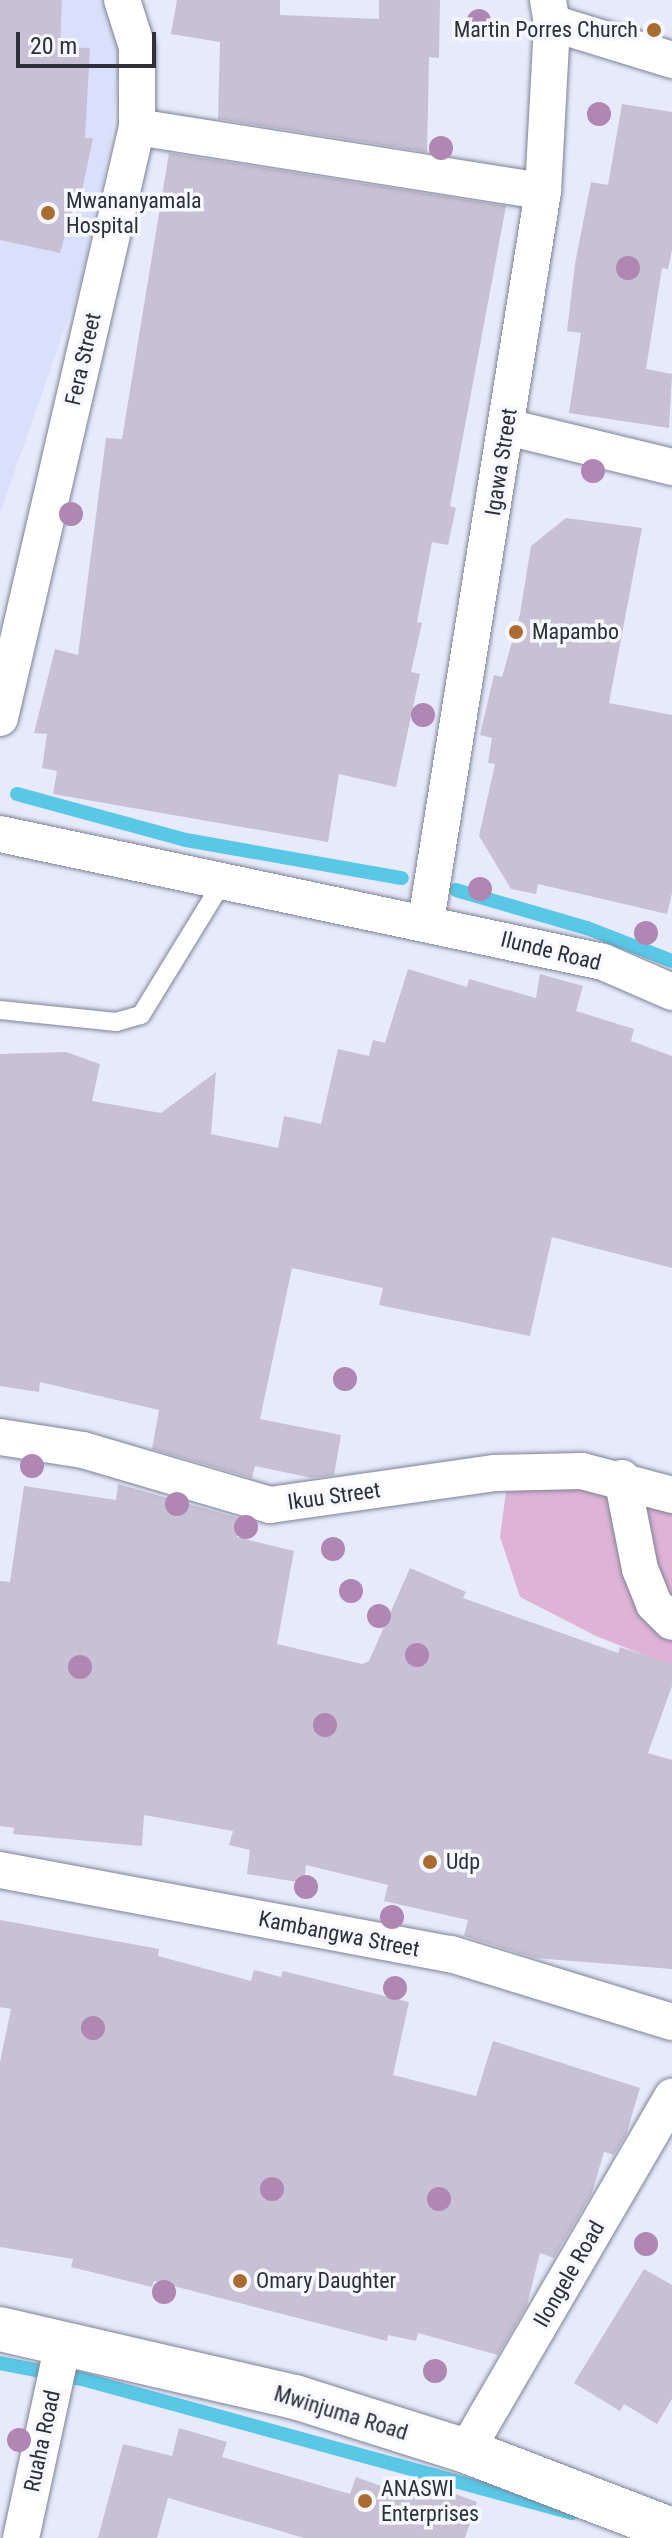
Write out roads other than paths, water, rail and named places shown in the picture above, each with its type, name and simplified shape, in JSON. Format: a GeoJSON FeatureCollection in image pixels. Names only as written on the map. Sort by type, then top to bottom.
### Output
{"type":"FeatureCollection","features":[{"type":"Feature","properties":{"kind":"street","name":"Fera Street"},"geometry":{"type":"LineString","coordinates":[[0,718],[137,127],[137,47],[122,0]]}},
{"type":"Feature","properties":{"kind":"street"},"geometry":{"type":"LineString","coordinates":[[550,12],[672,60]]}},
{"type":"Feature","properties":{"kind":"street","name":"Igawa Street"},"geometry":{"type":"LineString","coordinates":[[426,921],[543,191],[550,12]]}},
{"type":"Feature","properties":{"kind":"street"},"geometry":{"type":"LineString","coordinates":[[137,127],[543,191]]}},
{"type":"Feature","properties":{"kind":"street"},"geometry":{"type":"LineString","coordinates":[[507,427],[672,467]]}},
{"type":"Feature","properties":{"kind":"street","name":"Ilunde Road"},"geometry":{"type":"LineString","coordinates":[[0,834],[426,921],[603,962],[672,992]]}},
{"type":"Feature","properties":{"kind":"street","name":"Ikuu Street"},"geometry":{"type":"LineString","coordinates":[[0,1437],[83,1450],[270,1505],[494,1473],[582,1471],[622,1478],[672,1495]]}},
{"type":"Feature","properties":{"kind":"street"},"geometry":{"type":"LineString","coordinates":[[622,1478],[640,1569],[654,1604],[672,1622]]}},
{"type":"Feature","properties":{"kind":"street","name":"Kambangwa Street"},"geometry":{"type":"LineString","coordinates":[[0,1870],[451,1954],[672,2022]]}},
{"type":"Feature","properties":{"kind":"street","name":"Ilongele Road"},"geometry":{"type":"LineString","coordinates":[[466,2451],[672,2097]]}},
{"type":"Feature","properties":{"kind":"street","name":"Mwinjuma Road"},"geometry":{"type":"LineString","coordinates":[[0,2329],[295,2397],[466,2451],[672,2530]]}},
{"type":"Feature","properties":{"kind":"street","name":"Ruaha Road"},"geometry":{"type":"LineString","coordinates":[[21,2538],[63,2344]]}},
{"type":"Feature","properties":{"kind":"lane"},"geometry":{"type":"LineString","coordinates":[[0,1010],[116,1022],[141,1015],[223,881]]}},
{"type":"Feature","properties":{"kind":"waterway"},"geometry":{"type":"LineString","coordinates":[[17,794],[186,840],[402,878]]}},
{"type":"Feature","properties":{"kind":"waterway"},"geometry":{"type":"LineString","coordinates":[[456,890],[587,928],[672,961]]}},
{"type":"Feature","properties":{"kind":"waterway"},"geometry":{"type":"LineString","coordinates":[[0,2363],[82,2379],[572,2513]]}},
{"type":"Feature","properties":{"kind":"place","name":"Martin Porres Church"},"geometry":{"type":"Point","coordinates":[654,30]}},
{"type":"Feature","properties":{"kind":"place","name":"Mwananyamala Hospital"},"geometry":{"type":"Point","coordinates":[48,213]}},
{"type":"Feature","properties":{"kind":"place","name":"Mapambo"},"geometry":{"type":"Point","coordinates":[516,632]}},
{"type":"Feature","properties":{"kind":"place","name":"Udp"},"geometry":{"type":"Point","coordinates":[430,1862]}},
{"type":"Feature","properties":{"kind":"place","name":"Omary Daughter"},"geometry":{"type":"Point","coordinates":[240,2281]}},
{"type":"Feature","properties":{"kind":"place","name":"ANASWI Enterprises"},"geometry":{"type":"Point","coordinates":[365,2501]}}]}
